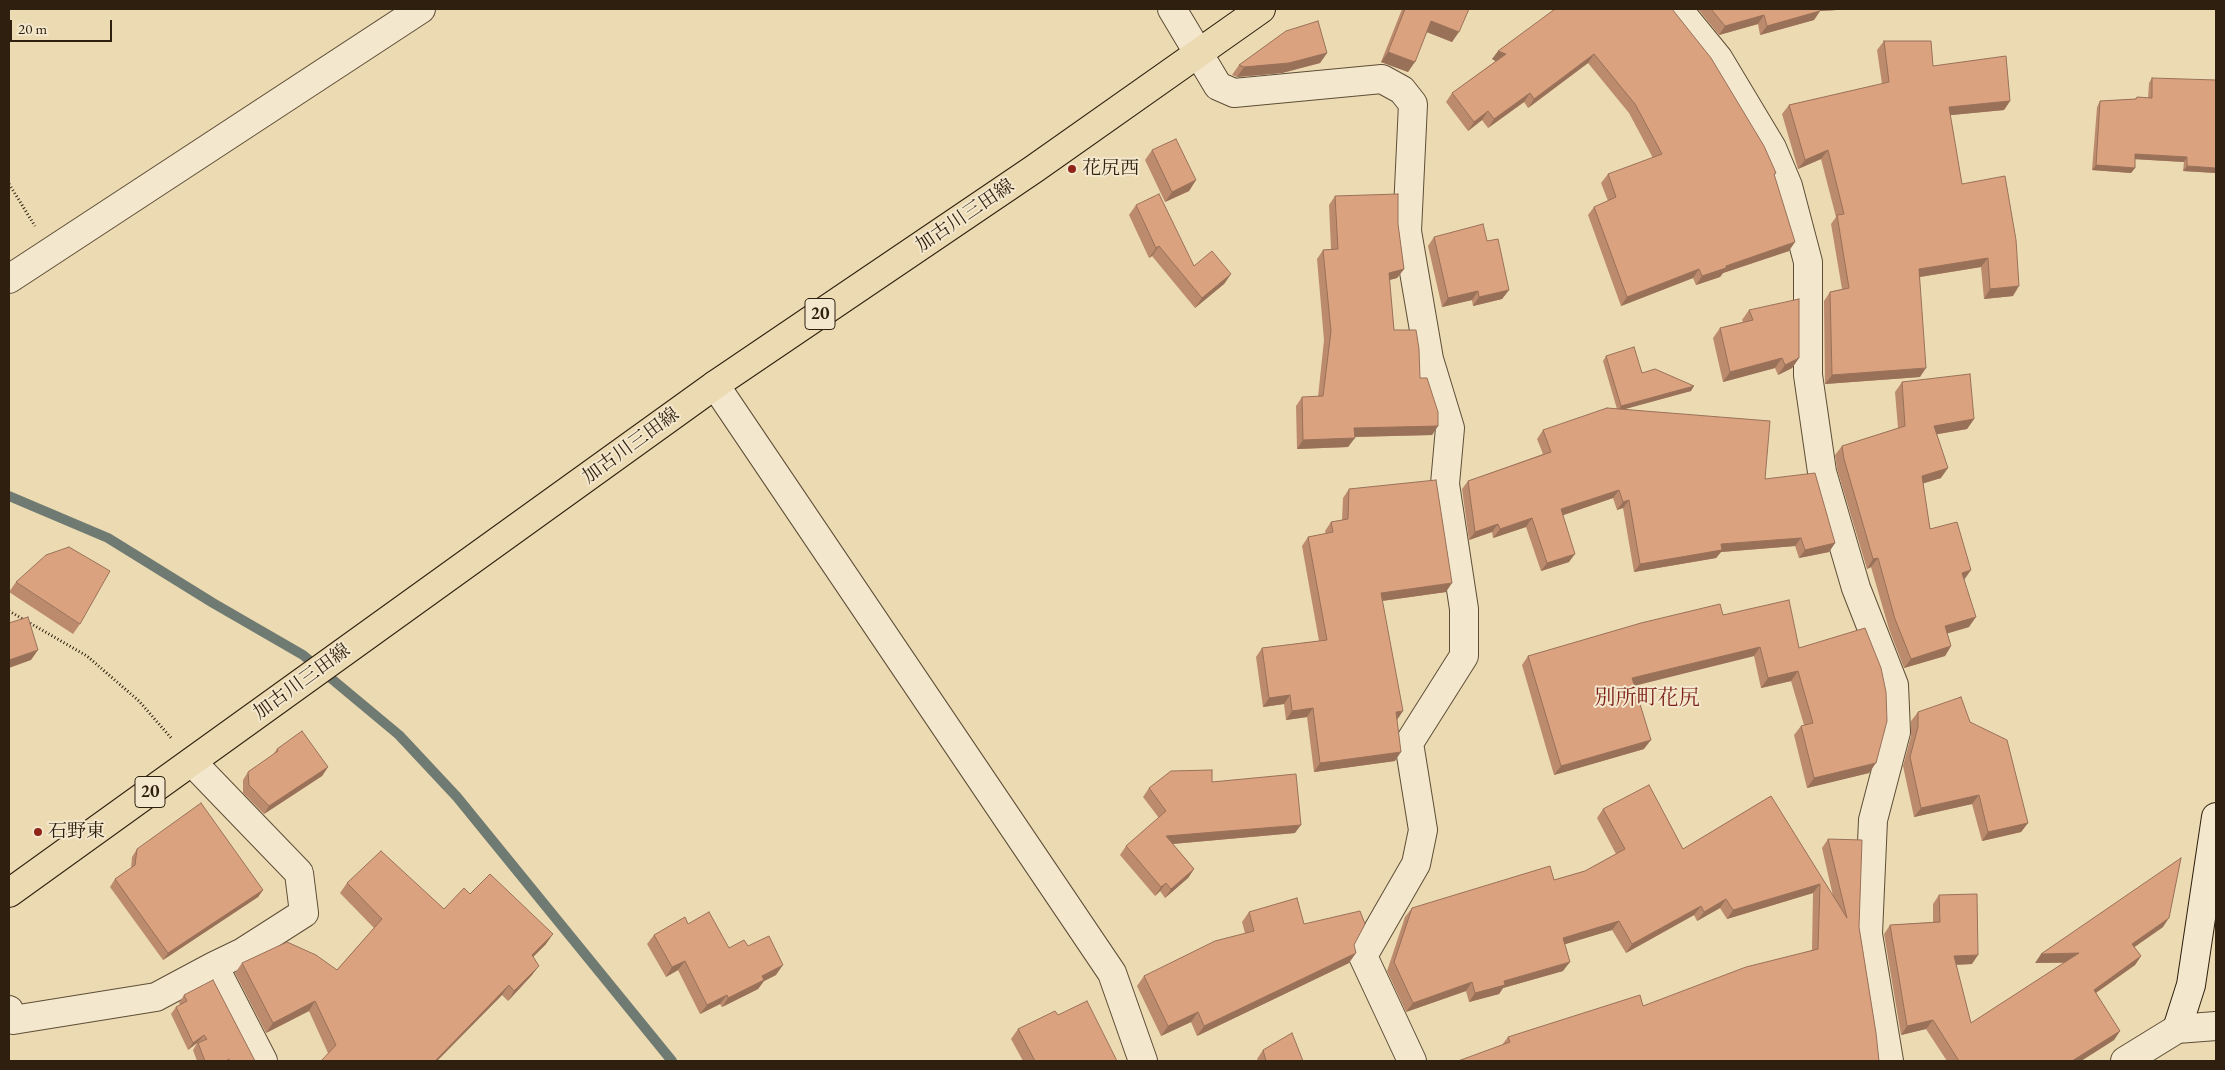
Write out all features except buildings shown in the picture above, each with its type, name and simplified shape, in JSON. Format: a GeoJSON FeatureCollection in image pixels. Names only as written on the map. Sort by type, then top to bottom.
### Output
{"type":"FeatureCollection","features":[{"type":"Feature","properties":{"kind":"main road","name":"加古川三田線"},"geometry":{"type":"LineString","coordinates":[[9,893],[715,385],[1034,169],[1261,9]]}},
{"type":"Feature","properties":{"kind":"street"},"geometry":{"type":"LineString","coordinates":[[9,280],[50,250],[421,9]]}},
{"type":"Feature","properties":{"kind":"street"},"geometry":{"type":"LineString","coordinates":[[1172,9],[1200,52],[1218,86],[1234,92],[1382,79],[1402,90],[1413,104],[1407,231],[1429,359],[1450,428],[1445,484],[1464,609],[1464,656],[1409,743],[1424,830],[1416,864],[1363,956],[1412,1061]]}},
{"type":"Feature","properties":{"kind":"street"},"geometry":{"type":"LineString","coordinates":[[1678,9],[1718,58],[1772,148],[1788,186],[1808,262],[1808,375],[1822,472],[1856,588],[1894,685],[1896,732],[1873,820],[1868,934],[1889,1061]]}},
{"type":"Feature","properties":{"kind":"street"},"geometry":{"type":"LineString","coordinates":[[715,385],[1112,973],[1144,1061]]}},
{"type":"Feature","properties":{"kind":"street"},"geometry":{"type":"LineString","coordinates":[[9,1010],[13,1020],[156,997],[243,952],[304,913],[300,872],[192,762]]}},
{"type":"Feature","properties":{"kind":"street"},"geometry":{"type":"LineString","coordinates":[[2177,1029],[2191,985],[2216,817]]}},
{"type":"Feature","properties":{"kind":"street"},"geometry":{"type":"LineString","coordinates":[[214,966],[263,1061]]}},
{"type":"Feature","properties":{"kind":"street"},"geometry":{"type":"LineString","coordinates":[[2125,1061],[2177,1029],[2216,1026]]}},
{"type":"Feature","properties":{"kind":"path"},"geometry":{"type":"LineString","coordinates":[[9,184],[50,250]]}},
{"type":"Feature","properties":{"kind":"path"},"geometry":{"type":"LineString","coordinates":[[9,611],[87,656],[140,701],[192,762]]}},
{"type":"Feature","properties":{"kind":"waterway"},"geometry":{"type":"LineString","coordinates":[[9,496],[108,538],[213,603],[303,655],[399,735],[457,797],[672,1061]]}},
{"type":"Feature","properties":{"kind":"place","name":"花尻西"},"geometry":{"type":"Point","coordinates":[1072,169]}},
{"type":"Feature","properties":{"kind":"place","name":"石野東"},"geometry":{"type":"Point","coordinates":[38,832]}},
{"type":"Feature","properties":{"kind":"district","name":"別所町花尻"},"geometry":{"type":"Point","coordinates":[1647,698]}}]}
